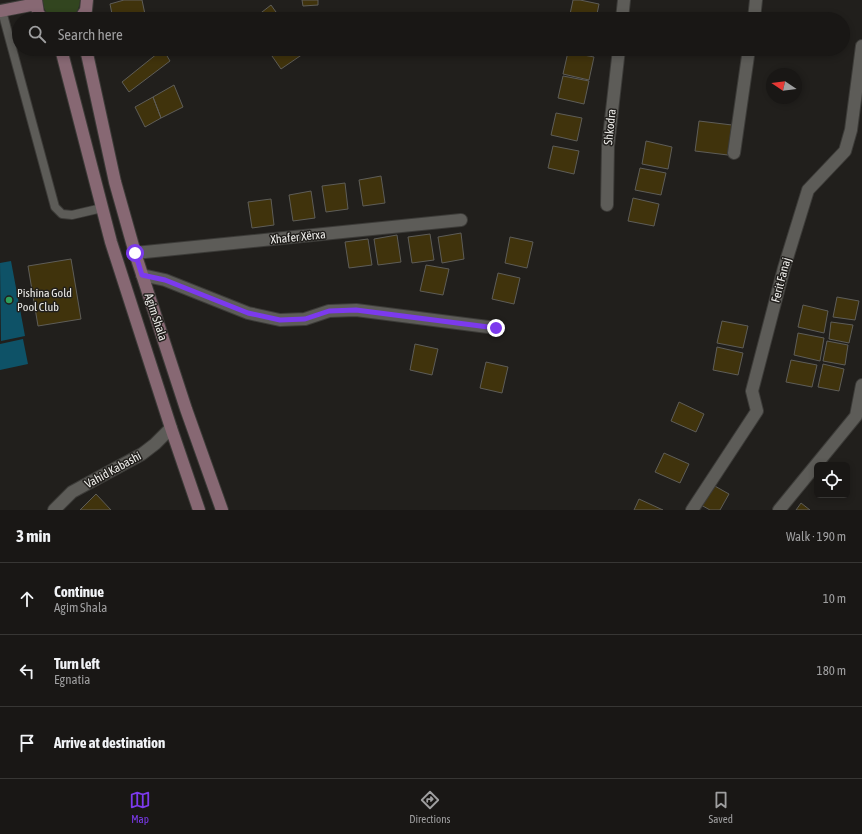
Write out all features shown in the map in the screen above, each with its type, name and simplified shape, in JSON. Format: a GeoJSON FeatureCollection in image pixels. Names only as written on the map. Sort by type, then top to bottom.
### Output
{"type":"FeatureCollection","features":[{"type":"Feature","properties":{"kind":"main road"},"geometry":{"type":"LineString","coordinates":[[85,12],[87,0]]}},
{"type":"Feature","properties":{"kind":"main road"},"geometry":{"type":"LineString","coordinates":[[1,11],[36,2],[38,12]]}},
{"type":"Feature","properties":{"kind":"main road"},"geometry":{"type":"LineString","coordinates":[[63,56],[110,242],[199,510]]}},
{"type":"Feature","properties":{"kind":"main road","name":"Agim Shala"},"geometry":{"type":"LineString","coordinates":[[88,56],[115,182],[135,253],[186,409],[222,510]]}},
{"type":"Feature","properties":{"kind":"street"},"geometry":{"type":"LineString","coordinates":[[623,12],[624,0]]}},
{"type":"Feature","properties":{"kind":"street"},"geometry":{"type":"LineString","coordinates":[[755,12],[756,0]]}},
{"type":"Feature","properties":{"kind":"street","name":"Ferit Fanaj"},"geometry":{"type":"LineString","coordinates":[[692,510],[757,412],[752,391],[784,268],[808,190],[846,151],[851,130],[862,46]]}},
{"type":"Feature","properties":{"kind":"street","name":"Shkodra"},"geometry":{"type":"LineString","coordinates":[[607,205],[608,146],[618,56]]}},
{"type":"Feature","properties":{"kind":"street"},"geometry":{"type":"LineString","coordinates":[[734,153],[748,56]]}},
{"type":"Feature","properties":{"kind":"street","name":"Xhafer Xërxa"},"geometry":{"type":"LineString","coordinates":[[135,253],[461,220]]}},
{"type":"Feature","properties":{"kind":"street"},"geometry":{"type":"LineString","coordinates":[[142,275],[165,280],[248,313],[280,320],[305,319],[329,311],[356,310],[496,328]]}},
{"type":"Feature","properties":{"kind":"street"},"geometry":{"type":"LineString","coordinates":[[779,510],[856,416],[862,385]]}},
{"type":"Feature","properties":{"kind":"street","name":"Vahid Kabashi"},"geometry":{"type":"LineString","coordinates":[[54,510],[72,492],[142,454],[155,444],[171,428]]}},
{"type":"Feature","properties":{"kind":"lane"},"geometry":{"type":"LineString","coordinates":[[1,11],[12,51]]}},
{"type":"Feature","properties":{"kind":"lane"},"geometry":{"type":"LineString","coordinates":[[13,56],[55,208],[62,214],[72,215],[102,208]]}},
{"type":"Feature","properties":{"kind":"green space"},"geometry":{"type":"Polygon","coordinates":[[[43,0],[80,0],[76,12],[46,12],[44,9],[43,0]]]}},
{"type":"Feature","properties":{"kind":"water","name":"Pishina Gold Pool Club"},"geometry":{"type":"Polygon","coordinates":[[[11,261],[25,336],[1,341],[0,263],[11,261]]]}},
{"type":"Feature","properties":{"kind":"water"},"geometry":{"type":"Polygon","coordinates":[[[23,339],[28,364],[0,370],[0,344],[23,339]]]}},
{"type":"Feature","properties":{"kind":"building"},"geometry":{"type":"Polygon","coordinates":[[[124,0],[142,0],[145,12],[112,12],[110,4],[124,0]]]}},
{"type":"Feature","properties":{"kind":"building"},"geometry":{"type":"Polygon","coordinates":[[[302,0],[318,0],[318,5],[303,6],[302,0]]]}},
{"type":"Feature","properties":{"kind":"building"},"geometry":{"type":"Polygon","coordinates":[[[573,0],[599,4],[597,12],[570,12],[573,0]]]}},
{"type":"Feature","properties":{"kind":"building"},"geometry":{"type":"Polygon","coordinates":[[[271,5],[276,12],[262,12],[271,5]]]}},
{"type":"Feature","properties":{"kind":"building"},"geometry":{"type":"Polygon","coordinates":[[[154,56],[167,56],[170,61],[129,92],[122,82],[154,56]]]}},
{"type":"Feature","properties":{"kind":"building"},"geometry":{"type":"Polygon","coordinates":[[[272,56],[300,56],[281,69],[272,56]]]}},
{"type":"Feature","properties":{"kind":"building"},"geometry":{"type":"Polygon","coordinates":[[[567,56],[594,57],[589,80],[563,74],[567,56]]]}},
{"type":"Feature","properties":{"kind":"building"},"geometry":{"type":"Polygon","coordinates":[[[563,76],[589,81],[584,104],[558,98],[563,76]]]}},
{"type":"Feature","properties":{"kind":"building"},"geometry":{"type":"Polygon","coordinates":[[[174,85],[183,107],[161,118],[153,97],[174,85]]]}},
{"type":"Feature","properties":{"kind":"building"},"geometry":{"type":"Polygon","coordinates":[[[153,97],[161,118],[145,127],[135,107],[153,97]]]}},
{"type":"Feature","properties":{"kind":"building"},"geometry":{"type":"Polygon","coordinates":[[[556,113],[582,118],[577,141],[551,135],[556,113]]]}},
{"type":"Feature","properties":{"kind":"building"},"geometry":{"type":"Polygon","coordinates":[[[699,121],[732,125],[728,155],[695,151],[699,121]]]}},
{"type":"Feature","properties":{"kind":"building"},"geometry":{"type":"Polygon","coordinates":[[[646,141],[672,147],[668,169],[642,164],[646,141]]]}},
{"type":"Feature","properties":{"kind":"building"},"geometry":{"type":"Polygon","coordinates":[[[553,146],[579,151],[574,174],[548,168],[553,146]]]}},
{"type":"Feature","properties":{"kind":"building"},"geometry":{"type":"Polygon","coordinates":[[[640,168],[666,173],[661,195],[635,190],[640,168]]]}},
{"type":"Feature","properties":{"kind":"building"},"geometry":{"type":"Polygon","coordinates":[[[381,176],[385,203],[363,206],[359,180],[381,176]]]}},
{"type":"Feature","properties":{"kind":"building"},"geometry":{"type":"Polygon","coordinates":[[[345,183],[348,209],[326,212],[322,186],[345,183]]]}},
{"type":"Feature","properties":{"kind":"building"},"geometry":{"type":"Polygon","coordinates":[[[311,191],[315,218],[293,221],[289,195],[311,191]]]}},
{"type":"Feature","properties":{"kind":"building"},"geometry":{"type":"Polygon","coordinates":[[[633,198],[659,204],[654,226],[628,221],[633,198]]]}},
{"type":"Feature","properties":{"kind":"building"},"geometry":{"type":"Polygon","coordinates":[[[271,199],[274,225],[252,228],[248,202],[271,199]]]}},
{"type":"Feature","properties":{"kind":"building"},"geometry":{"type":"Polygon","coordinates":[[[461,233],[464,259],[442,263],[438,237],[461,233]]]}},
{"type":"Feature","properties":{"kind":"building"},"geometry":{"type":"Polygon","coordinates":[[[430,234],[434,260],[412,263],[408,237],[430,234]]]}},
{"type":"Feature","properties":{"kind":"building"},"geometry":{"type":"Polygon","coordinates":[[[397,235],[401,262],[378,265],[374,239],[397,235]]]}},
{"type":"Feature","properties":{"kind":"building"},"geometry":{"type":"Polygon","coordinates":[[[510,237],[533,242],[527,268],[505,263],[510,237]]]}},
{"type":"Feature","properties":{"kind":"building"},"geometry":{"type":"Polygon","coordinates":[[[368,239],[372,265],[349,268],[345,242],[368,239]]]}},
{"type":"Feature","properties":{"kind":"building"},"geometry":{"type":"Polygon","coordinates":[[[71,259],[81,319],[38,326],[28,266],[71,259]]]}},
{"type":"Feature","properties":{"kind":"building"},"geometry":{"type":"Polygon","coordinates":[[[426,265],[449,269],[443,295],[420,291],[426,265]]]}},
{"type":"Feature","properties":{"kind":"building"},"geometry":{"type":"Polygon","coordinates":[[[498,273],[520,278],[514,304],[492,299],[498,273]]]}},
{"type":"Feature","properties":{"kind":"building"},"geometry":{"type":"Polygon","coordinates":[[[837,297],[859,301],[855,320],[833,317],[837,297]]]}},
{"type":"Feature","properties":{"kind":"building"},"geometry":{"type":"Polygon","coordinates":[[[803,305],[828,311],[824,333],[798,327],[803,305]]]}},
{"type":"Feature","properties":{"kind":"building"},"geometry":{"type":"Polygon","coordinates":[[[722,321],[748,326],[743,348],[717,343],[722,321]]]}},
{"type":"Feature","properties":{"kind":"building"},"geometry":{"type":"Polygon","coordinates":[[[831,322],[853,325],[849,343],[829,339],[831,322]]]}},
{"type":"Feature","properties":{"kind":"building"},"geometry":{"type":"Polygon","coordinates":[[[798,333],[824,338],[820,361],[794,355],[798,333]]]}},
{"type":"Feature","properties":{"kind":"building"},"geometry":{"type":"Polygon","coordinates":[[[827,341],[848,345],[845,365],[823,361],[827,341]]]}},
{"type":"Feature","properties":{"kind":"building"},"geometry":{"type":"Polygon","coordinates":[[[415,344],[438,349],[432,375],[410,370],[415,344]]]}},
{"type":"Feature","properties":{"kind":"building"},"geometry":{"type":"Polygon","coordinates":[[[717,347],[743,353],[738,375],[713,370],[717,347]]]}},
{"type":"Feature","properties":{"kind":"building"},"geometry":{"type":"Polygon","coordinates":[[[791,360],[817,365],[812,387],[786,382],[791,360]]]}},
{"type":"Feature","properties":{"kind":"building"},"geometry":{"type":"Polygon","coordinates":[[[486,362],[508,367],[502,393],[480,388],[486,362]]]}},
{"type":"Feature","properties":{"kind":"building"},"geometry":{"type":"Polygon","coordinates":[[[823,364],[844,369],[839,391],[818,387],[823,364]]]}},
{"type":"Feature","properties":{"kind":"building"},"geometry":{"type":"Polygon","coordinates":[[[679,402],[704,414],[696,432],[671,421],[679,402]]]}},
{"type":"Feature","properties":{"kind":"building"},"geometry":{"type":"Polygon","coordinates":[[[664,453],[689,464],[680,483],[655,472],[664,453]]]}},
{"type":"Feature","properties":{"kind":"building"},"geometry":{"type":"Polygon","coordinates":[[[713,485],[729,494],[720,510],[710,510],[701,505],[713,485]]]}},
{"type":"Feature","properties":{"kind":"building"},"geometry":{"type":"Polygon","coordinates":[[[96,494],[111,510],[80,510],[96,494]]]}},
{"type":"Feature","properties":{"kind":"building"},"geometry":{"type":"Polygon","coordinates":[[[639,499],[663,510],[634,510],[639,499]]]}},
{"type":"Feature","properties":{"kind":"building"},"geometry":{"type":"Polygon","coordinates":[[[801,503],[810,510],[796,510],[801,503]]]}},
{"type":"Feature","properties":{"kind":"place","name":"Pishina Gold Pool Club"},"geometry":{"type":"Point","coordinates":[9,300]}},
{"type":"Feature","properties":{"kind":"route"},"geometry":{"type":"LineString","coordinates":[[135,253],[142,275],[165,280],[248,313],[280,320],[305,319],[329,311],[356,310],[496,328]]}}]}
